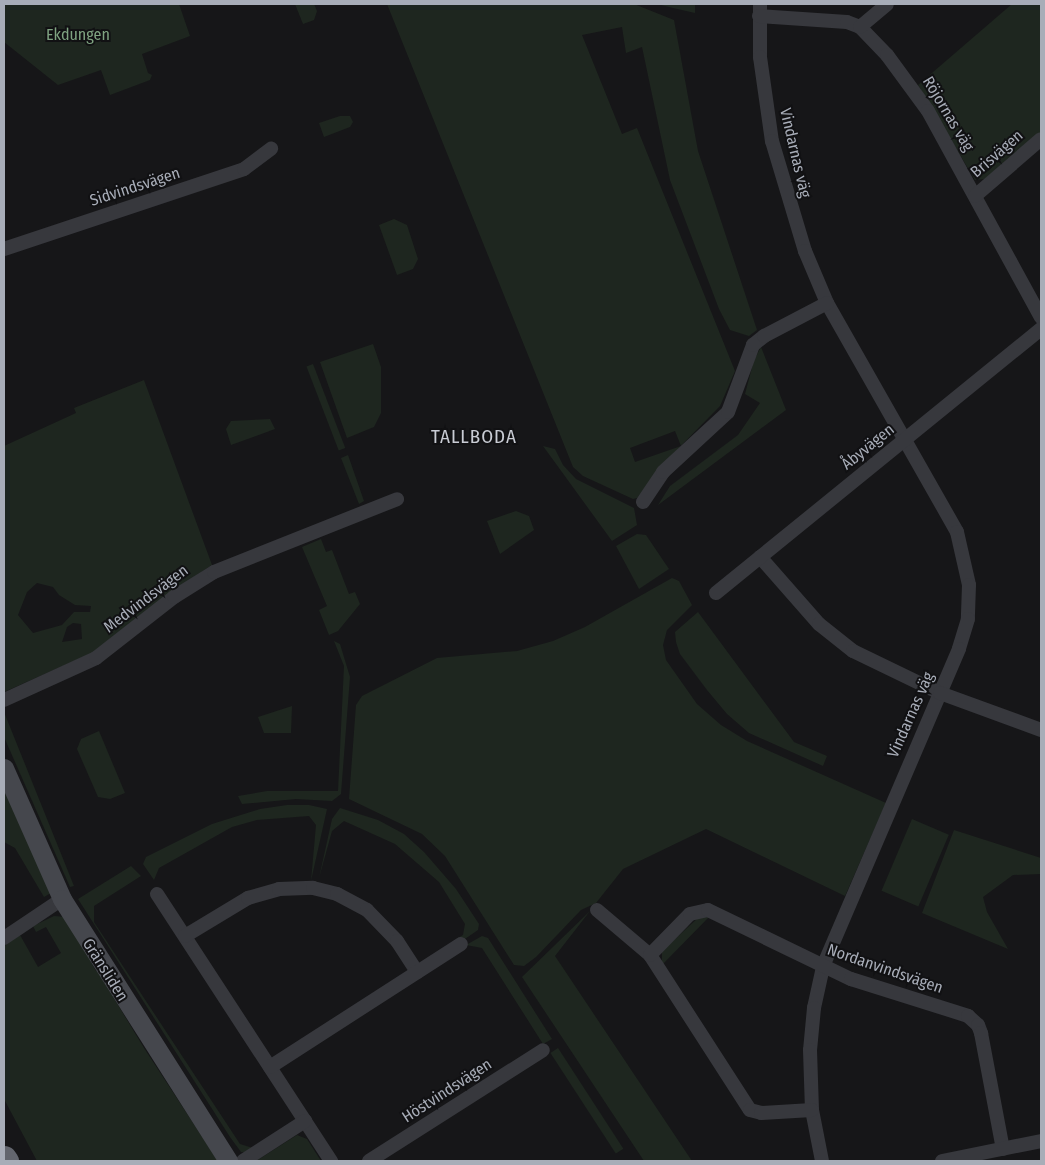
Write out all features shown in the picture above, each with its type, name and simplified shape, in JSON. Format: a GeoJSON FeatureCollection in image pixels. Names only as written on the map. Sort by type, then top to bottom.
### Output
{"type":"FeatureCollection","features":[{"type":"Feature","properties":{"kind":"street"},"geometry":{"type":"LineString","coordinates":[[760,10],[834,20],[860,27],[887,4]]}},
{"type":"Feature","properties":{"kind":"street","name":"Vindarnas väg"},"geometry":{"type":"LineString","coordinates":[[760,10],[762,76],[779,171],[805,251],[827,303],[956,532],[968,575],[969,602],[965,635],[823,967],[814,1008],[810,1050],[812,1110],[822,1161]]}},
{"type":"Feature","properties":{"kind":"street","name":"Röjornas väg"},"geometry":{"type":"LineString","coordinates":[[860,27],[913,88],[1041,317]]}},
{"type":"Feature","properties":{"kind":"street","name":"Brisvägen"},"geometry":{"type":"LineString","coordinates":[[975,196],[1041,139]]}},
{"type":"Feature","properties":{"kind":"street","name":"Sidvindsvägen"},"geometry":{"type":"LineString","coordinates":[[4,249],[244,169],[272,149]]}},
{"type":"Feature","properties":{"kind":"street"},"geometry":{"type":"LineString","coordinates":[[643,502],[663,472],[728,412],[753,345],[764,336],[827,303]]}},
{"type":"Feature","properties":{"kind":"street","name":"Åbyvägen"},"geometry":{"type":"LineString","coordinates":[[716,593],[1041,329]]}},
{"type":"Feature","properties":{"kind":"street","name":"Medvindsvägen"},"geometry":{"type":"LineString","coordinates":[[4,700],[96,658],[174,597],[214,572],[397,499]]}},
{"type":"Feature","properties":{"kind":"street"},"geometry":{"type":"LineString","coordinates":[[760,557],[835,639],[873,662],[940,692],[1041,730]]}},
{"type":"Feature","properties":{"kind":"street","name":"Gränsliden"},"geometry":{"type":"LineString","coordinates":[[4,768],[62,899],[228,1161]]}},
{"type":"Feature","properties":{"kind":"street"},"geometry":{"type":"LineString","coordinates":[[185,936],[248,898],[279,889],[313,888],[337,894],[367,910],[397,941],[418,972]]}},
{"type":"Feature","properties":{"kind":"street"},"geometry":{"type":"LineString","coordinates":[[158,894],[331,1161]]}},
{"type":"Feature","properties":{"kind":"street"},"geometry":{"type":"LineString","coordinates":[[4,938],[62,899]]}},
{"type":"Feature","properties":{"kind":"street"},"geometry":{"type":"LineString","coordinates":[[598,910],[650,955],[750,1110],[761,1113],[812,1110]]}},
{"type":"Feature","properties":{"kind":"street","name":"Nordanvindsvägen"},"geometry":{"type":"LineString","coordinates":[[650,955],[690,914],[703,910],[823,967],[974,1020],[980,1033],[1003,1149]]}},
{"type":"Feature","properties":{"kind":"street"},"geometry":{"type":"LineString","coordinates":[[270,1067],[461,944]]}},
{"type":"Feature","properties":{"kind":"street","name":"Höstvindsvägen"},"geometry":{"type":"LineString","coordinates":[[369,1161],[543,1050]]}},
{"type":"Feature","properties":{"kind":"street"},"geometry":{"type":"LineString","coordinates":[[243,1161],[305,1121]]}},
{"type":"Feature","properties":{"kind":"street"},"geometry":{"type":"LineString","coordinates":[[942,1161],[1041,1141]]}},
{"type":"Feature","properties":{"kind":"green space","name":"Ekdungen"},"geometry":{"type":"Polygon","coordinates":[[[4,4],[179,4],[190,36],[142,54],[148,73],[152,75],[150,80],[110,95],[101,70],[58,85],[4,42],[4,4]]]}},
{"type":"Feature","properties":{"kind":"green space"},"geometry":{"type":"Polygon","coordinates":[[[295,4],[314,4],[317,11],[314,20],[303,24],[295,4]]]}},
{"type":"Feature","properties":{"kind":"green space"},"geometry":{"type":"Polygon","coordinates":[[[387,4],[634,4],[674,20],[698,151],[757,330],[749,336],[730,330],[719,309],[670,180],[642,47],[626,53],[622,27],[582,35],[622,134],[637,128],[735,371],[720,406],[681,446],[665,462],[637,498],[633,499],[583,476],[573,467],[387,4]],[[675,431],[630,448],[635,462],[681,446],[675,431]]]}},
{"type":"Feature","properties":{"kind":"green space"},"geometry":{"type":"Polygon","coordinates":[[[657,4],[695,4],[695,13],[673,8],[657,4]]]}},
{"type":"Feature","properties":{"kind":"green space"},"geometry":{"type":"Polygon","coordinates":[[[1012,4],[1041,4],[1041,132],[985,179],[975,180],[918,85],[1012,4]]]}},
{"type":"Feature","properties":{"kind":"green space"},"geometry":{"type":"Polygon","coordinates":[[[340,116],[350,116],[353,122],[350,127],[324,137],[319,123],[340,116]]]}},
{"type":"Feature","properties":{"kind":"green space"},"geometry":{"type":"Polygon","coordinates":[[[394,219],[407,225],[418,259],[413,269],[397,275],[379,225],[394,219]]]}},
{"type":"Feature","properties":{"kind":"green space"},"geometry":{"type":"Polygon","coordinates":[[[373,344],[381,367],[381,413],[374,427],[347,438],[320,362],[373,344]]]}},
{"type":"Feature","properties":{"kind":"green space"},"geometry":{"type":"Polygon","coordinates":[[[761,347],[786,410],[658,505],[670,486],[738,435],[760,403],[745,394],[754,360],[761,347]]]}},
{"type":"Feature","properties":{"kind":"green space"},"geometry":{"type":"Polygon","coordinates":[[[313,364],[345,448],[339,451],[306,367],[313,364]]]}},
{"type":"Feature","properties":{"kind":"green space"},"geometry":{"type":"Polygon","coordinates":[[[144,380],[212,565],[165,596],[92,653],[4,692],[4,446],[76,413],[74,408],[144,380]],[[37,583],[27,592],[18,615],[33,633],[62,625],[74,612],[90,612],[91,606],[75,605],[59,595],[53,587],[37,583]],[[73,623],[67,627],[62,642],[82,639],[81,624],[73,623]]]}},
{"type":"Feature","properties":{"kind":"green space"},"geometry":{"type":"Polygon","coordinates":[[[270,419],[275,429],[231,445],[226,429],[231,421],[270,419]]]}},
{"type":"Feature","properties":{"kind":"green space"},"geometry":{"type":"Polygon","coordinates":[[[543,446],[555,449],[563,465],[576,479],[634,508],[637,525],[612,541],[543,446]]]}},
{"type":"Feature","properties":{"kind":"green space"},"geometry":{"type":"Polygon","coordinates":[[[348,455],[364,501],[359,504],[341,458],[348,455]]]}},
{"type":"Feature","properties":{"kind":"green space"},"geometry":{"type":"Polygon","coordinates":[[[516,511],[529,516],[534,530],[500,554],[487,521],[516,511]]]}},
{"type":"Feature","properties":{"kind":"green space"},"geometry":{"type":"Polygon","coordinates":[[[637,534],[646,535],[669,569],[639,589],[616,546],[637,534]]]}},
{"type":"Feature","properties":{"kind":"green space"},"geometry":{"type":"Polygon","coordinates":[[[321,539],[326,552],[332,550],[349,594],[355,592],[360,604],[338,631],[329,635],[319,610],[327,606],[302,547],[321,539]]]}},
{"type":"Feature","properties":{"kind":"green space"},"geometry":{"type":"Polygon","coordinates":[[[672,578],[679,581],[692,605],[667,630],[663,645],[666,660],[697,704],[721,725],[747,741],[886,803],[845,896],[706,829],[623,869],[596,903],[581,910],[536,957],[524,966],[514,965],[445,856],[422,834],[349,799],[356,705],[362,696],[437,658],[517,651],[553,641],[585,627],[672,578]]]}},
{"type":"Feature","properties":{"kind":"green space"},"geometry":{"type":"Polygon","coordinates":[[[698,612],[794,742],[827,756],[823,766],[749,733],[727,714],[707,690],[680,654],[676,642],[675,632],[698,612]]]}},
{"type":"Feature","properties":{"kind":"green space"},"geometry":{"type":"Polygon","coordinates":[[[334,641],[340,644],[350,677],[341,794],[332,801],[296,799],[242,804],[238,796],[267,791],[338,791],[344,666],[334,641]]]}},
{"type":"Feature","properties":{"kind":"green space"},"geometry":{"type":"Polygon","coordinates":[[[292,706],[291,733],[264,733],[258,717],[292,706]]]}},
{"type":"Feature","properties":{"kind":"green space"},"geometry":{"type":"Polygon","coordinates":[[[4,712],[74,886],[70,887],[4,737],[4,712]]]}},
{"type":"Feature","properties":{"kind":"green space"},"geometry":{"type":"Polygon","coordinates":[[[99,731],[125,793],[110,799],[98,797],[77,749],[81,739],[99,731]]]}},
{"type":"Feature","properties":{"kind":"green space"},"geometry":{"type":"Polygon","coordinates":[[[4,789],[51,893],[44,897],[15,848],[4,842],[4,789]]]}},
{"type":"Feature","properties":{"kind":"green space"},"geometry":{"type":"Polygon","coordinates":[[[287,805],[309,805],[327,809],[311,881],[316,825],[309,816],[257,820],[232,827],[159,868],[154,880],[143,864],[146,857],[212,824],[260,809],[287,805]]]}},
{"type":"Feature","properties":{"kind":"green space"},"geometry":{"type":"Polygon","coordinates":[[[340,808],[378,820],[404,834],[424,852],[456,889],[479,924],[478,930],[459,943],[456,939],[463,935],[465,924],[439,882],[395,844],[344,821],[332,831],[319,878],[332,819],[340,808]]]}},
{"type":"Feature","properties":{"kind":"green space"},"geometry":{"type":"Polygon","coordinates":[[[912,819],[949,835],[918,906],[882,891],[912,819]]]}},
{"type":"Feature","properties":{"kind":"green space"},"geometry":{"type":"Polygon","coordinates":[[[954,830],[1041,858],[1041,874],[1013,875],[983,897],[987,912],[1008,949],[922,913],[954,830]]]}},
{"type":"Feature","properties":{"kind":"green space"},"geometry":{"type":"Polygon","coordinates":[[[131,866],[141,876],[94,906],[94,922],[240,1144],[253,1148],[245,1152],[241,1152],[230,1137],[78,899],[131,866]]]}},
{"type":"Feature","properties":{"kind":"green space"},"geometry":{"type":"Polygon","coordinates":[[[590,911],[555,956],[692,1161],[644,1161],[522,977],[590,911]]]}},
{"type":"Feature","properties":{"kind":"green space"},"geometry":{"type":"Polygon","coordinates":[[[54,916],[66,917],[96,971],[101,969],[104,982],[144,1048],[218,1161],[37,1161],[4,1099],[4,946],[20,935],[38,967],[61,953],[46,927],[36,932],[33,926],[54,916]]]}},
{"type":"Feature","properties":{"kind":"green space"},"geometry":{"type":"Polygon","coordinates":[[[699,917],[709,917],[662,965],[662,951],[699,917]]]}},
{"type":"Feature","properties":{"kind":"green space"},"geometry":{"type":"Polygon","coordinates":[[[482,936],[488,938],[552,1039],[543,1044],[482,948],[466,945],[482,936]]]}},
{"type":"Feature","properties":{"kind":"green space"},"geometry":{"type":"Polygon","coordinates":[[[558,1048],[623,1149],[616,1154],[550,1053],[558,1048]]]}},
{"type":"Feature","properties":{"kind":"green space"},"geometry":{"type":"Polygon","coordinates":[[[297,1135],[307,1139],[321,1161],[256,1161],[297,1135]]]}},
{"type":"Feature","properties":{"kind":"district","name":"TALLBODA"},"geometry":{"type":"Point","coordinates":[474,437]}}]}
